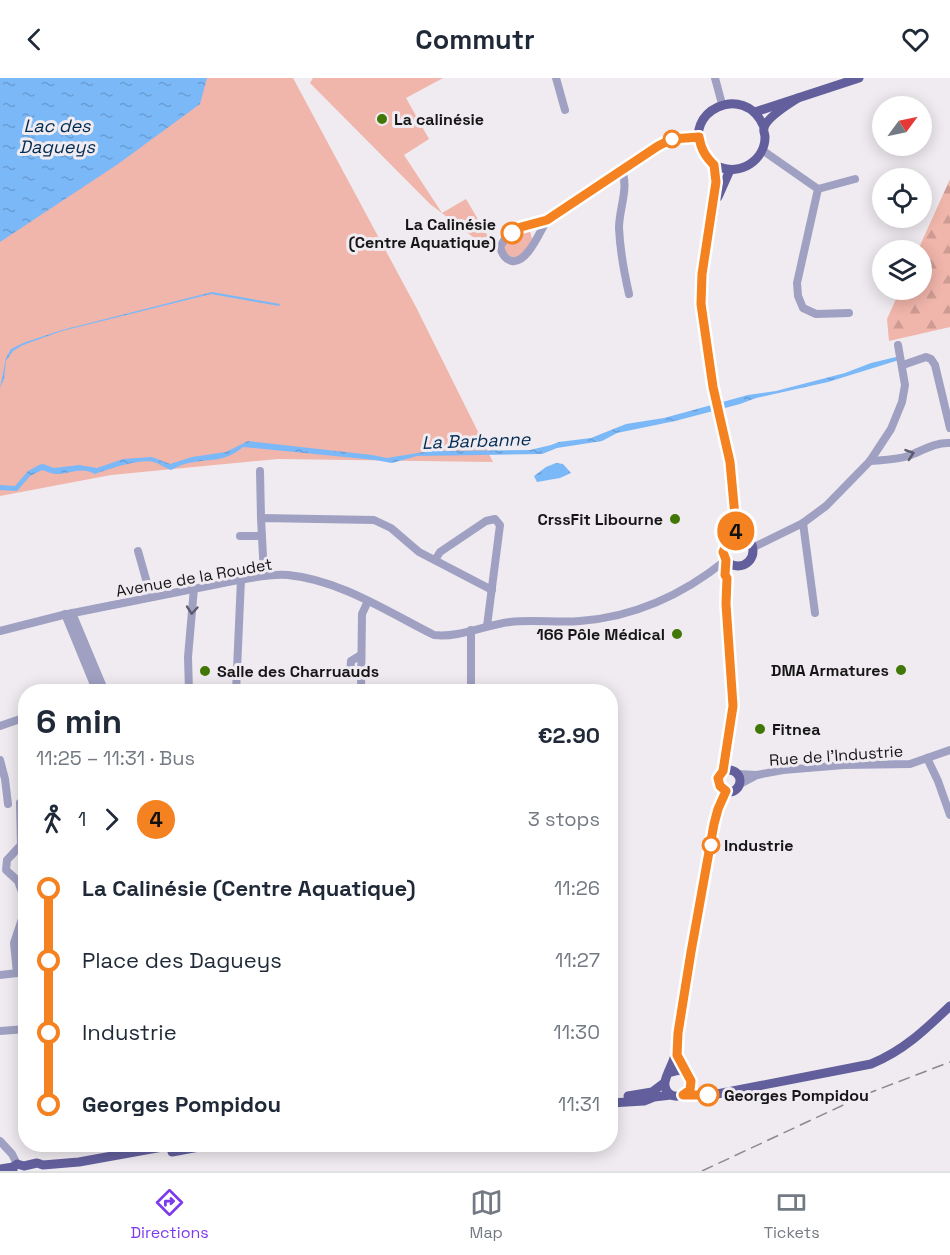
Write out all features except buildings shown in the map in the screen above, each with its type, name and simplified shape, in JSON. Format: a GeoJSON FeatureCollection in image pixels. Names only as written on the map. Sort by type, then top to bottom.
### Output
{"type":"FeatureCollection","features":[{"type":"Feature","properties":{"kind":"main road"},"geometry":{"type":"LineString","coordinates":[[755,112],[859,78]]}},
{"type":"Feature","properties":{"kind":"main road"},"geometry":{"type":"LineString","coordinates":[[764,128],[770,119],[798,98]]}},
{"type":"Feature","properties":{"kind":"main road"},"geometry":{"type":"LineString","coordinates":[[722,104],[740,104],[755,112],[764,128],[762,150],[749,165],[730,170],[714,165],[701,148],[700,126],[705,117],[712,109],[722,104]]}},
{"type":"Feature","properties":{"kind":"main road"},"geometry":{"type":"LineString","coordinates":[[714,165],[716,182],[702,274],[701,304],[713,387],[730,462],[736,536]]}},
{"type":"Feature","properties":{"kind":"main road"},"geometry":{"type":"LineString","coordinates":[[713,210],[730,170]]}},
{"type":"Feature","properties":{"kind":"main road"},"geometry":{"type":"LineString","coordinates":[[726,577],[737,566],[748,562],[751,558],[752,549],[747,538],[736,536],[728,539],[723,547],[726,560],[726,577],[726,604],[733,706],[728,747],[723,771],[718,778],[722,789],[726,791],[735,790],[737,776],[728,747]]}},
{"type":"Feature","properties":{"kind":"main road"},"geometry":{"type":"LineString","coordinates":[[726,560],[737,566]]}},
{"type":"Feature","properties":{"kind":"main road"},"geometry":{"type":"LineString","coordinates":[[723,771],[737,776]]}},
{"type":"Feature","properties":{"kind":"main road"},"geometry":{"type":"LineString","coordinates":[[671,1095],[665,1089],[666,1078],[677,1055],[690,954],[714,824],[726,791]]}},
{"type":"Feature","properties":{"kind":"main road"},"geometry":{"type":"LineString","coordinates":[[618,1103],[644,1101],[671,1095],[712,1095],[871,1064],[890,1057],[906,1046],[950,1006]]}},
{"type":"Feature","properties":{"kind":"main road"},"geometry":{"type":"LineString","coordinates":[[677,1055],[691,1081],[712,1095]]}},
{"type":"Feature","properties":{"kind":"main road"},"geometry":{"type":"LineString","coordinates":[[618,1097],[652,1092],[676,1070],[684,1071]]}},
{"type":"Feature","properties":{"kind":"main road"},"geometry":{"type":"LineString","coordinates":[[683,1095],[690,1090],[691,1081]]}},
{"type":"Feature","properties":{"kind":"main road"},"geometry":{"type":"LineString","coordinates":[[44,1169],[135,1152]]}},
{"type":"Feature","properties":{"kind":"main road"},"geometry":{"type":"LineString","coordinates":[[44,1169],[160,1152]]}},
{"type":"Feature","properties":{"kind":"main road"},"geometry":{"type":"LineString","coordinates":[[0,1169],[40,1163],[44,1169]]}},
{"type":"Feature","properties":{"kind":"street"},"geometry":{"type":"LineString","coordinates":[[556,78],[564,110]]}},
{"type":"Feature","properties":{"kind":"street"},"geometry":{"type":"LineString","coordinates":[[715,78],[722,104]]}},
{"type":"Feature","properties":{"kind":"street"},"geometry":{"type":"LineString","coordinates":[[547,220],[526,256],[516,261],[502,254],[500,247],[502,240],[521,227],[547,220],[672,139],[699,137]]}},
{"type":"Feature","properties":{"kind":"street"},"geometry":{"type":"LineString","coordinates":[[762,150],[818,189]]}},
{"type":"Feature","properties":{"kind":"street"},"geometry":{"type":"LineString","coordinates":[[622,171],[625,180],[619,224],[620,242],[629,294]]}},
{"type":"Feature","properties":{"kind":"street"},"geometry":{"type":"LineString","coordinates":[[818,189],[855,178]]}},
{"type":"Feature","properties":{"kind":"street"},"geometry":{"type":"LineString","coordinates":[[818,189],[797,284],[798,296],[803,308],[816,314],[849,313]]}},
{"type":"Feature","properties":{"kind":"street"},"geometry":{"type":"LineString","coordinates":[[529,224],[534,240]]}},
{"type":"Feature","properties":{"kind":"street"},"geometry":{"type":"LineString","coordinates":[[752,549],[803,523],[826,506],[870,461],[898,415],[905,385],[898,345]]}},
{"type":"Feature","properties":{"kind":"street"},"geometry":{"type":"LineString","coordinates":[[903,365],[926,357],[931,359],[947,401],[950,428]]}},
{"type":"Feature","properties":{"kind":"street"},"geometry":{"type":"LineString","coordinates":[[870,461],[908,456],[945,442],[950,443]]}},
{"type":"Feature","properties":{"kind":"street"},"geometry":{"type":"LineString","coordinates":[[260,471],[264,576]]}},
{"type":"Feature","properties":{"kind":"street"},"geometry":{"type":"LineString","coordinates":[[261,518],[374,519],[391,528],[419,552],[492,590]]}},
{"type":"Feature","properties":{"kind":"street"},"geometry":{"type":"LineString","coordinates":[[435,560],[440,552],[486,521],[495,519],[500,525],[487,626]]}},
{"type":"Feature","properties":{"kind":"street"},"geometry":{"type":"LineString","coordinates":[[803,523],[815,613]]}},
{"type":"Feature","properties":{"kind":"street"},"geometry":{"type":"LineString","coordinates":[[240,536],[262,536]]}},
{"type":"Feature","properties":{"kind":"street"},"geometry":{"type":"LineString","coordinates":[[138,551],[151,597]]}},
{"type":"Feature","properties":{"kind":"street","name":"Avenue de la Roudet"},"geometry":{"type":"LineString","coordinates":[[0,631],[68,614],[194,588],[241,579],[288,575],[321,582],[368,601],[434,635],[448,636],[513,621],[578,622],[616,617],[666,599],[697,583],[726,560]]}},
{"type":"Feature","properties":{"kind":"street"},"geometry":{"type":"LineString","coordinates":[[714,570],[726,577]]}},
{"type":"Feature","properties":{"kind":"street"},"geometry":{"type":"LineString","coordinates":[[236,684],[241,579]]}},
{"type":"Feature","properties":{"kind":"street"},"geometry":{"type":"LineString","coordinates":[[189,684],[188,657],[194,588]]}},
{"type":"Feature","properties":{"kind":"street"},"geometry":{"type":"LineString","coordinates":[[361,684],[361,673],[350,673],[351,662],[361,655],[362,614],[368,601]]}},
{"type":"Feature","properties":{"kind":"street"},"geometry":{"type":"LineString","coordinates":[[68,614],[94,684]]}},
{"type":"Feature","properties":{"kind":"street"},"geometry":{"type":"LineString","coordinates":[[68,614],[102,684]]}},
{"type":"Feature","properties":{"kind":"street"},"geometry":{"type":"LineString","coordinates":[[471,630],[471,684]]}},
{"type":"Feature","properties":{"kind":"street"},"geometry":{"type":"LineString","coordinates":[[0,726],[18,720]]}},
{"type":"Feature","properties":{"kind":"street","name":"Rue de l'Industrie"},"geometry":{"type":"LineString","coordinates":[[737,776],[844,765],[910,764],[950,750]]}},
{"type":"Feature","properties":{"kind":"street"},"geometry":{"type":"LineString","coordinates":[[927,758],[950,815]]}},
{"type":"Feature","properties":{"kind":"street"},"geometry":{"type":"LineString","coordinates":[[0,760],[5,779],[4,804]]}},
{"type":"Feature","properties":{"kind":"street"},"geometry":{"type":"LineString","coordinates":[[18,848],[8,860],[6,870],[18,881]]}},
{"type":"Feature","properties":{"kind":"street"},"geometry":{"type":"LineString","coordinates":[[18,931],[14,943],[18,960]]}},
{"type":"Feature","properties":{"kind":"street"},"geometry":{"type":"LineString","coordinates":[[0,975],[18,973]]}},
{"type":"Feature","properties":{"kind":"street"},"geometry":{"type":"LineString","coordinates":[[0,1031],[18,1030]]}},
{"type":"Feature","properties":{"kind":"street"},"geometry":{"type":"LineString","coordinates":[[0,1141],[12,1154],[14,1167]]}},
{"type":"Feature","properties":{"kind":"street"},"geometry":{"type":"LineString","coordinates":[[1,1156],[12,1154]]}},
{"type":"Feature","properties":{"kind":"green space"},"geometry":{"type":"Polygon","coordinates":[[[0,78],[293,78],[416,307],[493,462],[278,459],[111,475],[0,496],[0,78]]]}},
{"type":"Feature","properties":{"kind":"green space","name":"La calinésie"},"geometry":{"type":"Polygon","coordinates":[[[313,78],[443,78],[406,98],[429,139],[404,155],[442,213],[466,199],[493,245],[473,237],[430,204],[310,83],[313,78]]]}},
{"type":"Feature","properties":{"kind":"green space"},"geometry":{"type":"Polygon","coordinates":[[[950,179],[950,327],[889,341],[887,319],[896,300],[932,300],[932,240],[923,240],[928,228],[932,228],[932,219],[950,179]]]}},
{"type":"Feature","properties":{"kind":"green space"},"geometry":{"type":"Polygon","coordinates":[[[526,228],[530,231],[532,239],[523,254],[514,258],[504,253],[504,242],[526,228]]]}},
{"type":"Feature","properties":{"kind":"water","name":"Lac des Dagueys"},"geometry":{"type":"Polygon","coordinates":[[[0,78],[207,78],[200,104],[118,164],[0,242],[0,78]]]}},
{"type":"Feature","properties":{"kind":"water"},"geometry":{"type":"Polygon","coordinates":[[[212,292],[280,304],[279,306],[211,294],[62,331],[13,351],[6,361],[4,379],[0,388],[6,358],[11,349],[23,343],[62,330],[212,292]]]}},
{"type":"Feature","properties":{"kind":"water"},"geometry":{"type":"Polygon","coordinates":[[[896,357],[899,360],[828,382],[756,398],[675,421],[617,433],[602,441],[557,448],[542,454],[417,456],[392,463],[243,447],[224,458],[187,463],[171,470],[156,463],[141,461],[95,474],[80,470],[56,474],[42,470],[30,476],[17,491],[0,490],[0,485],[15,486],[28,471],[43,464],[54,468],[79,465],[97,468],[123,459],[152,457],[170,464],[192,457],[226,452],[248,441],[387,458],[430,451],[530,450],[559,442],[591,438],[626,424],[664,418],[748,395],[776,391],[896,357]]]}},
{"type":"Feature","properties":{"kind":"water"},"geometry":{"type":"Polygon","coordinates":[[[556,463],[563,464],[571,473],[560,478],[537,482],[534,476],[556,463]]]}},
{"type":"Feature","properties":{"kind":"railway"},"geometry":{"type":"LineString","coordinates":[[702,1171],[869,1093],[950,1062]]}},
{"type":"Feature","properties":{"kind":"bus line","name":"4"},"geometry":{"type":"LineString","coordinates":[[512,233],[529,224],[547,220],[672,139],[699,137],[701,148],[714,165],[716,182],[702,274],[701,304],[713,387],[730,462],[736,527],[736,536],[728,539],[723,547],[726,560],[727,629],[733,706],[728,747],[723,771],[718,778],[720,786],[726,791],[714,824],[690,954],[678,1033],[677,1055],[691,1081],[690,1090],[683,1095],[708,1095]]}},
{"type":"Feature","properties":{"kind":"place","name":"La calinésie"},"geometry":{"type":"Point","coordinates":[382,119]}},
{"type":"Feature","properties":{"kind":"place","name":"La Calinésie (Centre Aquatique)"},"geometry":{"type":"Point","coordinates":[512,233]}},
{"type":"Feature","properties":{"kind":"place","name":"CrssFit Libourne"},"geometry":{"type":"Point","coordinates":[675,519]}},
{"type":"Feature","properties":{"kind":"place","name":"166 Pôle Médical"},"geometry":{"type":"Point","coordinates":[677,634]}},
{"type":"Feature","properties":{"kind":"place","name":"DMA Armatures"},"geometry":{"type":"Point","coordinates":[901,670]}},
{"type":"Feature","properties":{"kind":"place","name":"Salle des Charruauds"},"geometry":{"type":"Point","coordinates":[205,671]}},
{"type":"Feature","properties":{"kind":"place","name":"Fitnea"},"geometry":{"type":"Point","coordinates":[760,729]}},
{"type":"Feature","properties":{"kind":"place","name":"Industrie"},"geometry":{"type":"Point","coordinates":[711,845]}},
{"type":"Feature","properties":{"kind":"place","name":"Georges Pompidou"},"geometry":{"type":"Point","coordinates":[708,1095]}},
{"type":"Feature","properties":{"kind":"water label","name":"La Barbanne"},"geometry":{"type":"Point","coordinates":[476,441]}}]}
